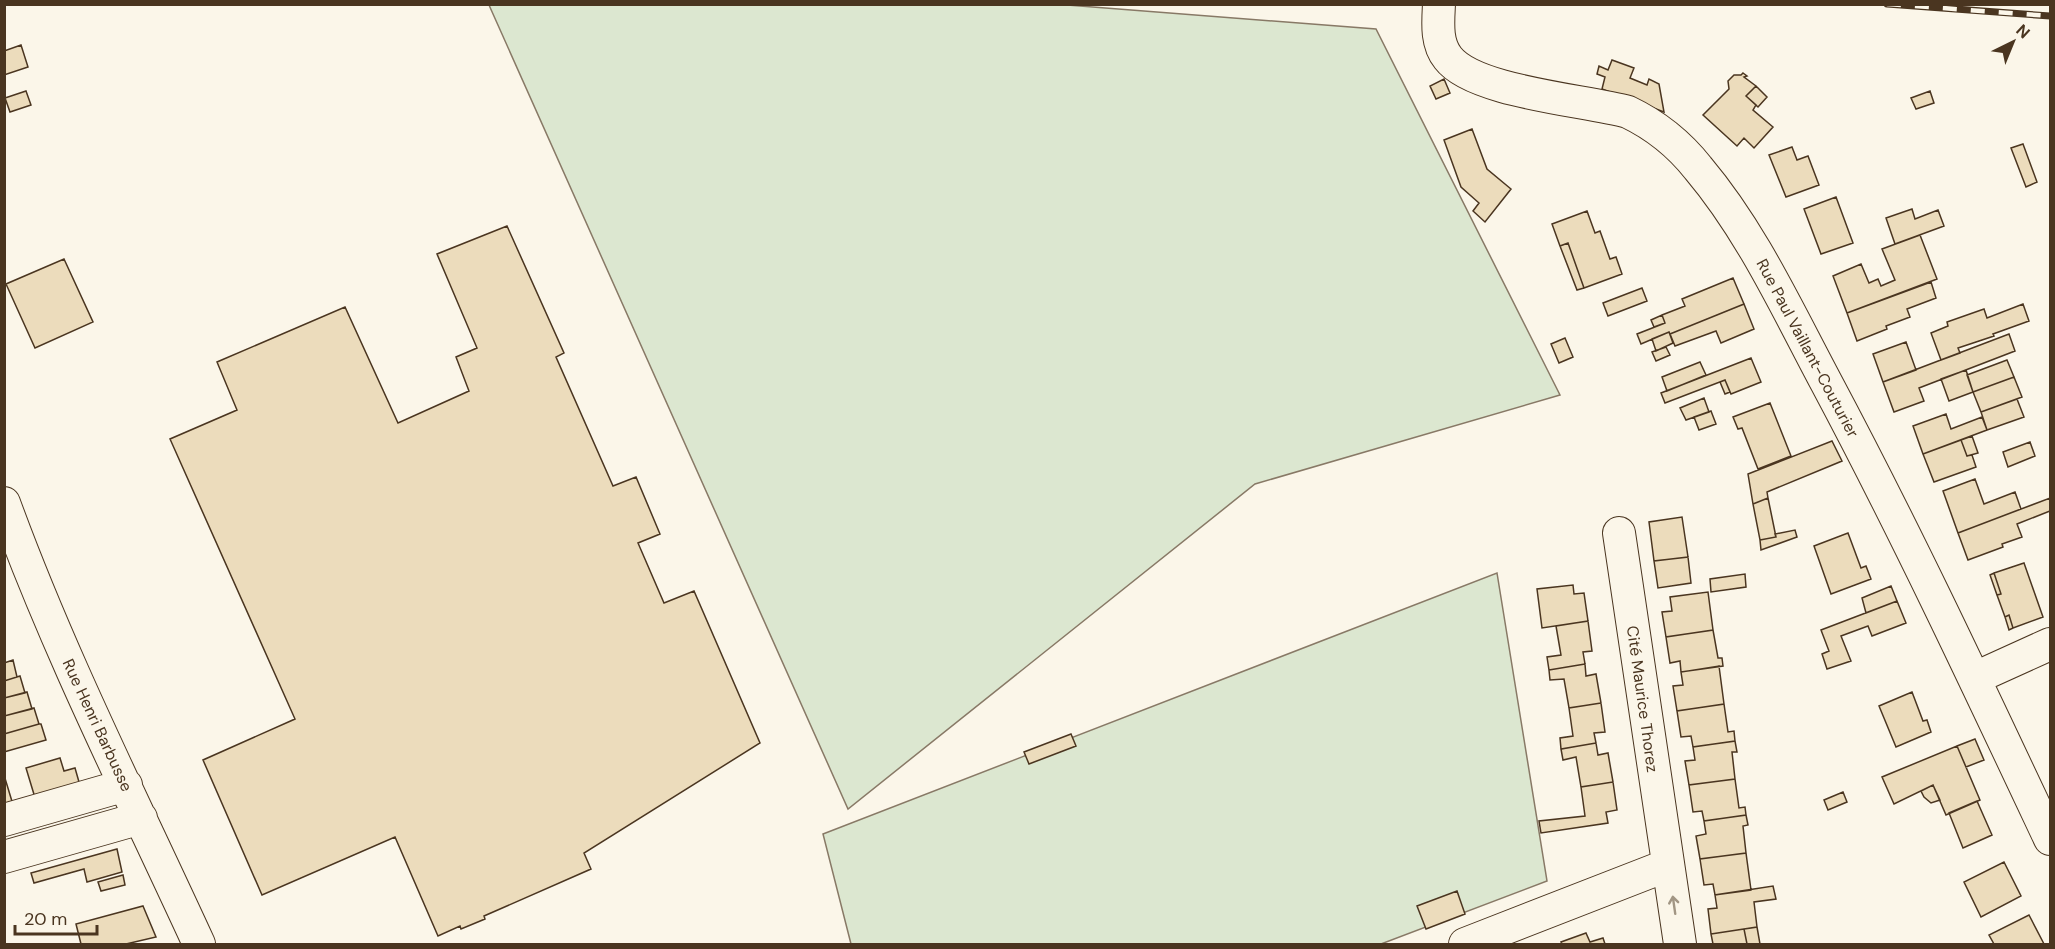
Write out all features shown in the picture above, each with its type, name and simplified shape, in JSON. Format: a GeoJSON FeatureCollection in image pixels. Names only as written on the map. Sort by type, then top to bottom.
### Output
{"type":"FeatureCollection","features":[{"type":"Feature","properties":{"kind":"street","name":"Rue Paul Vaillant-Couturier"},"geometry":{"type":"LineString","coordinates":[[1439,4],[1439,35],[1442,46],[1448,57],[1468,75],[1498,85],[1628,112],[1643,119],[1670,138],[1702,172],[1760,258],[1868,462],[1975,678],[2050,839]]}},
{"type":"Feature","properties":{"kind":"street","name":"Rue Henri Barbusse"},"geometry":{"type":"LineString","coordinates":[[4,503],[57,638],[199,945]]}},
{"type":"Feature","properties":{"kind":"street","name":"Cité Maurice Thorez"},"geometry":{"type":"LineString","coordinates":[[1619,533],[1680,945]]}},
{"type":"Feature","properties":{"kind":"street"},"geometry":{"type":"LineString","coordinates":[[1975,678],[2050,644]]}},
{"type":"Feature","properties":{"kind":"street"},"geometry":{"type":"LineString","coordinates":[[4,819],[126,785]]}},
{"type":"Feature","properties":{"kind":"street"},"geometry":{"type":"LineString","coordinates":[[4,857],[141,818]]}},
{"type":"Feature","properties":{"kind":"street"},"geometry":{"type":"LineString","coordinates":[[1465,945],[1668,865]]}},
{"type":"Feature","properties":{"kind":"green space"},"geometry":{"type":"Polygon","coordinates":[[[489,5],[1067,5],[1376,29],[1560,395],[1255,484],[848,809],[489,5]]]}},
{"type":"Feature","properties":{"kind":"green space"},"geometry":{"type":"Polygon","coordinates":[[[1497,573],[1547,881],[1381,944],[851,944],[823,834],[1497,573]]]}},
{"type":"Feature","properties":{"kind":"building"},"geometry":{"type":"Polygon","coordinates":[[[21,45],[28,67],[4,75],[4,51],[21,45]]]}},
{"type":"Feature","properties":{"kind":"building"},"geometry":{"type":"Polygon","coordinates":[[[1612,60],[1634,68],[1630,78],[1647,85],[1649,79],[1659,84],[1664,112],[1602,89],[1605,77],[1597,74],[1599,66],[1608,70],[1612,60]]]}},
{"type":"Feature","properties":{"kind":"building"},"geometry":{"type":"Polygon","coordinates":[[[1743,73],[1747,76],[1744,77],[1756,86],[1746,96],[1756,105],[1753,110],[1773,127],[1754,148],[1744,138],[1737,146],[1703,115],[1729,89],[1728,81],[1734,75],[1743,73]]]}},
{"type":"Feature","properties":{"kind":"building"},"geometry":{"type":"Polygon","coordinates":[[[1444,79],[1450,93],[1436,99],[1430,86],[1444,79]]]}},
{"type":"Feature","properties":{"kind":"building"},"geometry":{"type":"Polygon","coordinates":[[[1756,86],[1767,97],[1758,107],[1746,96],[1756,86]]]}},
{"type":"Feature","properties":{"kind":"building"},"geometry":{"type":"Polygon","coordinates":[[[26,91],[31,105],[10,112],[5,98],[26,91]]]}},
{"type":"Feature","properties":{"kind":"building"},"geometry":{"type":"Polygon","coordinates":[[[1930,91],[1934,103],[1916,109],[1911,98],[1930,91]]]}},
{"type":"Feature","properties":{"kind":"building"},"geometry":{"type":"Polygon","coordinates":[[[1472,129],[1487,169],[1511,189],[1485,222],[1473,211],[1479,203],[1461,187],[1444,140],[1472,129]]]}},
{"type":"Feature","properties":{"kind":"building"},"geometry":{"type":"Polygon","coordinates":[[[2023,144],[2037,182],[2026,187],[2011,148],[2023,144]]]}},
{"type":"Feature","properties":{"kind":"building"},"geometry":{"type":"Polygon","coordinates":[[[1792,147],[1797,160],[1808,156],[1819,185],[1786,197],[1769,155],[1792,147]]]}},
{"type":"Feature","properties":{"kind":"building"},"geometry":{"type":"Polygon","coordinates":[[[1836,197],[1853,243],[1821,254],[1804,209],[1836,197]]]}},
{"type":"Feature","properties":{"kind":"building"},"geometry":{"type":"Polygon","coordinates":[[[1912,209],[1915,219],[1938,210],[1944,226],[1895,244],[1886,218],[1912,209]]]}},
{"type":"Feature","properties":{"kind":"building"},"geometry":{"type":"Polygon","coordinates":[[[1587,211],[1595,233],[1600,231],[1610,259],[1616,257],[1622,274],[1584,288],[1568,243],[1560,246],[1552,224],[1587,211]]]}},
{"type":"Feature","properties":{"kind":"building"},"geometry":{"type":"Polygon","coordinates":[[[507,226],[564,353],[556,357],[613,486],[636,477],[660,534],[638,543],[664,603],[694,591],[760,743],[584,853],[591,869],[484,916],[485,919],[461,929],[460,926],[438,936],[395,837],[262,895],[203,760],[295,719],[170,439],[237,410],[217,362],[345,307],[398,423],[469,391],[456,357],[477,348],[437,254],[507,226]]]}},
{"type":"Feature","properties":{"kind":"building"},"geometry":{"type":"Polygon","coordinates":[[[1920,235],[1937,279],[1847,313],[1833,276],[1861,264],[1869,283],[1878,279],[1881,286],[1895,280],[1882,249],[1920,235]]]}},
{"type":"Feature","properties":{"kind":"building"},"geometry":{"type":"Polygon","coordinates":[[[1568,243],[1584,288],[1577,290],[1560,246],[1568,243]]]}},
{"type":"Feature","properties":{"kind":"building"},"geometry":{"type":"Polygon","coordinates":[[[64,259],[93,322],[35,348],[6,284],[64,259]]]}},
{"type":"Feature","properties":{"kind":"building"},"geometry":{"type":"Polygon","coordinates":[[[1733,278],[1744,304],[1641,344],[1637,334],[1665,323],[1662,315],[1685,306],[1682,299],[1733,278]]]}},
{"type":"Feature","properties":{"kind":"building"},"geometry":{"type":"Polygon","coordinates":[[[1931,282],[1936,298],[1907,309],[1910,317],[1857,341],[1847,313],[1931,282]]]}},
{"type":"Feature","properties":{"kind":"building"},"geometry":{"type":"Polygon","coordinates":[[[1642,288],[1647,301],[1608,316],[1603,303],[1642,288]]]}},
{"type":"Feature","properties":{"kind":"building"},"geometry":{"type":"Polygon","coordinates":[[[1744,304],[1754,329],[1721,343],[1716,331],[1675,346],[1670,334],[1744,304]]]}},
{"type":"Feature","properties":{"kind":"building"},"geometry":{"type":"Polygon","coordinates":[[[2023,304],[2029,321],[1958,348],[1960,353],[1941,360],[1931,333],[1948,326],[1947,322],[1984,309],[1987,318],[2023,304]]]}},
{"type":"Feature","properties":{"kind":"building"},"geometry":{"type":"Polygon","coordinates":[[[1662,315],[1665,323],[1654,327],[1651,320],[1662,315]]]}},
{"type":"Feature","properties":{"kind":"building"},"geometry":{"type":"Polygon","coordinates":[[[1669,332],[1673,343],[1656,351],[1652,339],[1669,332]]]}},
{"type":"Feature","properties":{"kind":"building"},"geometry":{"type":"Polygon","coordinates":[[[2009,334],[2015,351],[1919,388],[1924,401],[1894,412],[1883,382],[2009,334]]]}},
{"type":"Feature","properties":{"kind":"building"},"geometry":{"type":"Polygon","coordinates":[[[1565,338],[1573,357],[1559,363],[1551,344],[1565,338]]]}},
{"type":"Feature","properties":{"kind":"building"},"geometry":{"type":"Polygon","coordinates":[[[1906,342],[1916,370],[1883,382],[1873,354],[1906,342]]]}},
{"type":"Feature","properties":{"kind":"building"},"geometry":{"type":"Polygon","coordinates":[[[1666,347],[1670,355],[1656,361],[1652,352],[1666,347]]]}},
{"type":"Feature","properties":{"kind":"building"},"geometry":{"type":"Polygon","coordinates":[[[1751,358],[1761,382],[1731,394],[1725,380],[1665,403],[1661,393],[1751,358]]]}},
{"type":"Feature","properties":{"kind":"building"},"geometry":{"type":"Polygon","coordinates":[[[2007,360],[2014,377],[1973,392],[1967,375],[2007,360]]]}},
{"type":"Feature","properties":{"kind":"building"},"geometry":{"type":"Polygon","coordinates":[[[1700,362],[1706,375],[1667,391],[1662,377],[1700,362]]]}},
{"type":"Feature","properties":{"kind":"building"},"geometry":{"type":"Polygon","coordinates":[[[1966,370],[1973,392],[1949,401],[1941,379],[1966,370]]]}},
{"type":"Feature","properties":{"kind":"building"},"geometry":{"type":"Polygon","coordinates":[[[2014,377],[2022,397],[1981,412],[1973,392],[2014,377]]]}},
{"type":"Feature","properties":{"kind":"building"},"geometry":{"type":"Polygon","coordinates":[[[1725,380],[1730,392],[1725,394],[1720,382],[1725,380]]]}},
{"type":"Feature","properties":{"kind":"building"},"geometry":{"type":"Polygon","coordinates":[[[1704,398],[1709,412],[1686,420],[1680,408],[1704,398]]]}},
{"type":"Feature","properties":{"kind":"building"},"geometry":{"type":"Polygon","coordinates":[[[2017,399],[2024,417],[1987,430],[1981,412],[2017,399]]]}},
{"type":"Feature","properties":{"kind":"building"},"geometry":{"type":"Polygon","coordinates":[[[1770,403],[1791,456],[1758,469],[1742,428],[1738,429],[1733,417],[1770,403]]]}},
{"type":"Feature","properties":{"kind":"building"},"geometry":{"type":"Polygon","coordinates":[[[1711,411],[1716,424],[1699,430],[1694,417],[1711,411]]]}},
{"type":"Feature","properties":{"kind":"building"},"geometry":{"type":"Polygon","coordinates":[[[1946,414],[1951,429],[1982,417],[1987,430],[1923,454],[1913,426],[1946,414]]]}},
{"type":"Feature","properties":{"kind":"building"},"geometry":{"type":"Polygon","coordinates":[[[1972,436],[1978,453],[1967,456],[1961,440],[1972,436]]]}},
{"type":"Feature","properties":{"kind":"building"},"geometry":{"type":"Polygon","coordinates":[[[1961,440],[1967,456],[1972,455],[1976,467],[1934,482],[1923,454],[1961,440]]]}},
{"type":"Feature","properties":{"kind":"building"},"geometry":{"type":"Polygon","coordinates":[[[1832,441],[1842,461],[1767,492],[1768,498],[1753,504],[1748,474],[1832,441]]]}},
{"type":"Feature","properties":{"kind":"building"},"geometry":{"type":"Polygon","coordinates":[[[2030,442],[2035,456],[2008,467],[2003,452],[2030,442]]]}},
{"type":"Feature","properties":{"kind":"building"},"geometry":{"type":"Polygon","coordinates":[[[1975,479],[1984,504],[2015,492],[2021,509],[1958,533],[1943,491],[1975,479]]]}},
{"type":"Feature","properties":{"kind":"building"},"geometry":{"type":"Polygon","coordinates":[[[1768,498],[1776,537],[1760,540],[1753,504],[1768,498]]]}},
{"type":"Feature","properties":{"kind":"building"},"geometry":{"type":"Polygon","coordinates":[[[2050,498],[2050,511],[2017,524],[2022,537],[1968,560],[1958,533],[2050,498]]]}},
{"type":"Feature","properties":{"kind":"building"},"geometry":{"type":"Polygon","coordinates":[[[1682,517],[1688,557],[1654,561],[1649,522],[1682,517]]]}},
{"type":"Feature","properties":{"kind":"building"},"geometry":{"type":"Polygon","coordinates":[[[1795,530],[1797,537],[1761,550],[1760,540],[1795,530]]]}},
{"type":"Feature","properties":{"kind":"building"},"geometry":{"type":"Polygon","coordinates":[[[1848,533],[1861,568],[1866,566],[1871,579],[1831,594],[1814,546],[1848,533]]]}},
{"type":"Feature","properties":{"kind":"building"},"geometry":{"type":"Polygon","coordinates":[[[1688,557],[1691,583],[1658,588],[1654,561],[1688,557]]]}},
{"type":"Feature","properties":{"kind":"building"},"geometry":{"type":"Polygon","coordinates":[[[2024,563],[2043,617],[2013,628],[2009,615],[2005,617],[1997,595],[2001,594],[1994,573],[2024,563]]]}},
{"type":"Feature","properties":{"kind":"building"},"geometry":{"type":"Polygon","coordinates":[[[1994,573],[2001,594],[1997,595],[1990,575],[1994,573]]]}},
{"type":"Feature","properties":{"kind":"building"},"geometry":{"type":"Polygon","coordinates":[[[1745,574],[1746,587],[1711,592],[1710,579],[1745,574]]]}},
{"type":"Feature","properties":{"kind":"building"},"geometry":{"type":"Polygon","coordinates":[[[1573,585],[1574,594],[1584,593],[1588,621],[1542,628],[1537,589],[1573,585]]]}},
{"type":"Feature","properties":{"kind":"building"},"geometry":{"type":"Polygon","coordinates":[[[1891,586],[1897,601],[1866,613],[1862,598],[1891,586]]]}},
{"type":"Feature","properties":{"kind":"building"},"geometry":{"type":"Polygon","coordinates":[[[1708,592],[1713,630],[1666,637],[1662,612],[1672,611],[1670,597],[1708,592]]]}},
{"type":"Feature","properties":{"kind":"building"},"geometry":{"type":"Polygon","coordinates":[[[1897,601],[1906,623],[1872,636],[1868,626],[1841,636],[1851,661],[1827,669],[1822,654],[1829,651],[1821,630],[1897,601]]]}},
{"type":"Feature","properties":{"kind":"building"},"geometry":{"type":"Polygon","coordinates":[[[2009,615],[2013,628],[2009,630],[2005,617],[2009,615]]]}},
{"type":"Feature","properties":{"kind":"building"},"geometry":{"type":"Polygon","coordinates":[[[1588,621],[1592,651],[1583,652],[1585,664],[1549,670],[1547,657],[1561,655],[1556,626],[1588,621]]]}},
{"type":"Feature","properties":{"kind":"building"},"geometry":{"type":"Polygon","coordinates":[[[1713,630],[1718,658],[1722,658],[1723,666],[1681,672],[1680,661],[1670,663],[1666,637],[1713,630]]]}},
{"type":"Feature","properties":{"kind":"building"},"geometry":{"type":"Polygon","coordinates":[[[13,660],[17,677],[4,681],[4,663],[13,660]]]}},
{"type":"Feature","properties":{"kind":"building"},"geometry":{"type":"Polygon","coordinates":[[[1585,664],[1586,676],[1596,674],[1601,703],[1569,708],[1564,679],[1550,680],[1549,670],[1585,664]]]}},
{"type":"Feature","properties":{"kind":"building"},"geometry":{"type":"Polygon","coordinates":[[[1719,666],[1724,704],[1677,711],[1673,686],[1683,685],[1681,672],[1719,666]]]}},
{"type":"Feature","properties":{"kind":"building"},"geometry":{"type":"Polygon","coordinates":[[[20,676],[25,693],[4,698],[4,681],[20,676]]]}},
{"type":"Feature","properties":{"kind":"building"},"geometry":{"type":"Polygon","coordinates":[[[27,692],[32,709],[4,716],[4,698],[27,692]]]}},
{"type":"Feature","properties":{"kind":"building"},"geometry":{"type":"Polygon","coordinates":[[[1912,692],[1923,721],[1927,720],[1931,732],[1896,747],[1879,706],[1912,692]]]}},
{"type":"Feature","properties":{"kind":"building"},"geometry":{"type":"Polygon","coordinates":[[[1601,703],[1605,732],[1594,733],[1596,743],[1561,749],[1560,738],[1573,736],[1569,708],[1601,703]]]}},
{"type":"Feature","properties":{"kind":"building"},"geometry":{"type":"Polygon","coordinates":[[[1724,704],[1728,732],[1734,731],[1735,741],[1693,747],[1691,736],[1681,737],[1677,711],[1724,704]]]}},
{"type":"Feature","properties":{"kind":"building"},"geometry":{"type":"Polygon","coordinates":[[[34,708],[39,724],[4,734],[4,716],[34,708]]]}},
{"type":"Feature","properties":{"kind":"building"},"geometry":{"type":"Polygon","coordinates":[[[41,724],[46,740],[4,752],[4,734],[41,724]]]}},
{"type":"Feature","properties":{"kind":"building"},"geometry":{"type":"Polygon","coordinates":[[[1071,734],[1076,746],[1029,764],[1024,752],[1071,734]]]}},
{"type":"Feature","properties":{"kind":"building"},"geometry":{"type":"Polygon","coordinates":[[[1975,739],[1984,760],[1966,767],[1957,746],[1975,739]]]}},
{"type":"Feature","properties":{"kind":"building"},"geometry":{"type":"Polygon","coordinates":[[[1735,741],[1737,752],[1732,752],[1735,779],[1689,785],[1685,761],[1695,760],[1693,747],[1735,741]]]}},
{"type":"Feature","properties":{"kind":"building"},"geometry":{"type":"Polygon","coordinates":[[[1596,743],[1598,755],[1608,753],[1613,782],[1581,787],[1576,757],[1563,760],[1561,749],[1596,743]]]}},
{"type":"Feature","properties":{"kind":"building"},"geometry":{"type":"Polygon","coordinates":[[[1957,746],[1980,800],[1946,815],[1933,785],[1894,804],[1882,777],[1957,746]]]}},
{"type":"Feature","properties":{"kind":"building"},"geometry":{"type":"Polygon","coordinates":[[[60,758],[64,771],[75,768],[81,789],[36,801],[26,768],[60,758]]]}},
{"type":"Feature","properties":{"kind":"building"},"geometry":{"type":"Polygon","coordinates":[[[4,775],[14,808],[4,810],[4,775]]]}},
{"type":"Feature","properties":{"kind":"building"},"geometry":{"type":"Polygon","coordinates":[[[1735,779],[1739,808],[1745,807],[1746,815],[1704,821],[1702,811],[1693,812],[1689,785],[1735,779]]]}},
{"type":"Feature","properties":{"kind":"building"},"geometry":{"type":"Polygon","coordinates":[[[1613,782],[1617,810],[1606,812],[1608,823],[1541,833],[1539,821],[1585,816],[1581,787],[1613,782]]]}},
{"type":"Feature","properties":{"kind":"building"},"geometry":{"type":"Polygon","coordinates":[[[1933,785],[1940,800],[1931,803],[1921,791],[1933,785]]]}},
{"type":"Feature","properties":{"kind":"building"},"geometry":{"type":"Polygon","coordinates":[[[1843,792],[1847,802],[1828,810],[1824,800],[1843,792]]]}},
{"type":"Feature","properties":{"kind":"building"},"geometry":{"type":"Polygon","coordinates":[[[1977,801],[1992,835],[1963,848],[1949,813],[1977,801]]]}},
{"type":"Feature","properties":{"kind":"building"},"geometry":{"type":"Polygon","coordinates":[[[1746,815],[1748,825],[1743,826],[1746,853],[1700,859],[1696,836],[1706,834],[1704,821],[1746,815]]]}},
{"type":"Feature","properties":{"kind":"building"},"geometry":{"type":"Polygon","coordinates":[[[117,849],[122,872],[87,882],[84,869],[34,883],[31,873],[117,849]]]}},
{"type":"Feature","properties":{"kind":"building"},"geometry":{"type":"Polygon","coordinates":[[[1746,853],[1751,890],[1715,895],[1713,884],[1704,885],[1700,859],[1746,853]]]}},
{"type":"Feature","properties":{"kind":"building"},"geometry":{"type":"Polygon","coordinates":[[[2004,862],[2021,896],[1981,917],[1964,882],[2004,862]]]}},
{"type":"Feature","properties":{"kind":"building"},"geometry":{"type":"Polygon","coordinates":[[[123,875],[125,885],[101,891],[98,882],[123,875]]]}},
{"type":"Feature","properties":{"kind":"building"},"geometry":{"type":"Polygon","coordinates":[[[1773,886],[1776,899],[1754,902],[1757,927],[1711,934],[1708,909],[1717,908],[1715,895],[1773,886]]]}},
{"type":"Feature","properties":{"kind":"building"},"geometry":{"type":"Polygon","coordinates":[[[1457,891],[1465,914],[1426,929],[1417,906],[1457,891]]]}},
{"type":"Feature","properties":{"kind":"building"},"geometry":{"type":"Polygon","coordinates":[[[143,906],[156,937],[126,944],[81,944],[76,924],[143,906]]]}},
{"type":"Feature","properties":{"kind":"building"},"geometry":{"type":"Polygon","coordinates":[[[2029,915],[2044,944],[1994,944],[1989,935],[2029,915]]]}},
{"type":"Feature","properties":{"kind":"building"},"geometry":{"type":"Polygon","coordinates":[[[1757,927],[1760,944],[1747,944],[1744,929],[1757,927]]]}},
{"type":"Feature","properties":{"kind":"building"},"geometry":{"type":"Polygon","coordinates":[[[1744,929],[1747,944],[1713,944],[1711,934],[1744,929]]]}},
{"type":"Feature","properties":{"kind":"building"},"geometry":{"type":"Polygon","coordinates":[[[1586,933],[1590,942],[1603,938],[1605,944],[1562,944],[1561,942],[1586,933]]]}},
{"type":"Feature","properties":{"kind":"railway"},"geometry":{"type":"LineString","coordinates":[[1887,4],[2050,16]]}}]}
